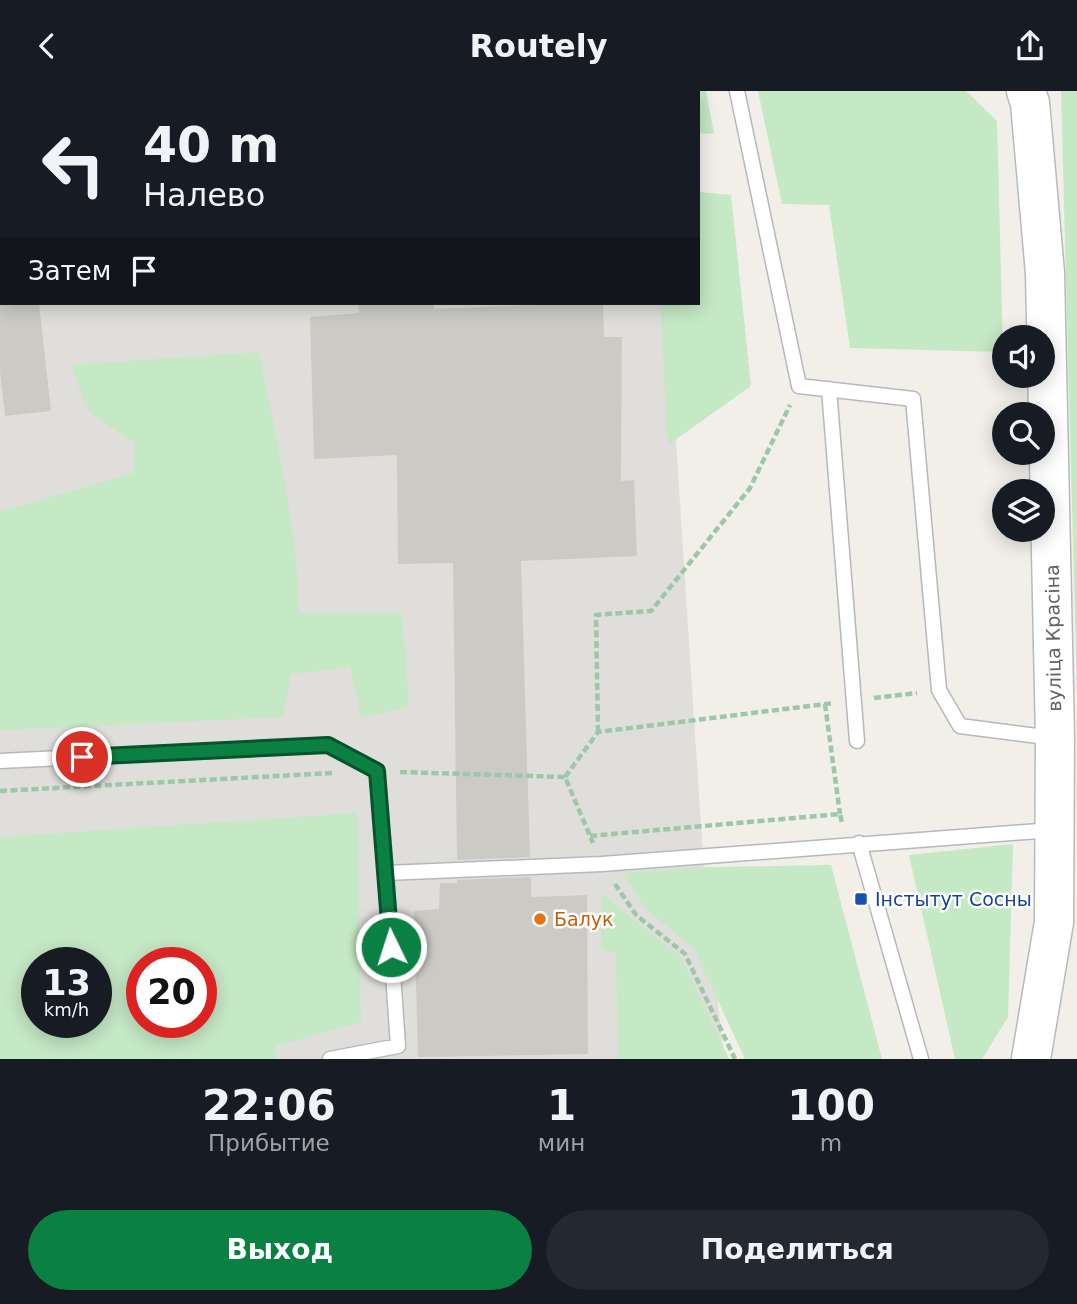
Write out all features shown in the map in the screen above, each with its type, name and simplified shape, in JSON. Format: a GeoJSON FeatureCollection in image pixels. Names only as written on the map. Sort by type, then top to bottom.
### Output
{"type":"FeatureCollection","features":[{"type":"Feature","properties":{"kind":"street","name":"вуліца Красіна"},"geometry":{"type":"LineString","coordinates":[[1026,91],[1030,103],[1045,273],[1055,738],[1054,922],[1031,1059]]}},
{"type":"Feature","properties":{"kind":"lane"},"geometry":{"type":"LineString","coordinates":[[737,91],[799,386],[913,398],[939,690],[960,726],[1055,738]]}},
{"type":"Feature","properties":{"kind":"lane"},"geometry":{"type":"LineString","coordinates":[[829,389],[857,741]]}},
{"type":"Feature","properties":{"kind":"lane"},"geometry":{"type":"LineString","coordinates":[[0,761],[328,745],[377,771],[398,1046],[330,1059]]}},
{"type":"Feature","properties":{"kind":"lane"},"geometry":{"type":"LineString","coordinates":[[386,873],[602,864],[1055,829]]}},
{"type":"Feature","properties":{"kind":"lane"},"geometry":{"type":"LineString","coordinates":[[859,843],[921,1059]]}},
{"type":"Feature","properties":{"kind":"path"},"geometry":{"type":"LineString","coordinates":[[565,777],[598,732],[596,615],[651,611],[750,488],[799,386]]}},
{"type":"Feature","properties":{"kind":"path"},"geometry":{"type":"LineString","coordinates":[[598,732],[939,690]]}},
{"type":"Feature","properties":{"kind":"path"},"geometry":{"type":"LineString","coordinates":[[825,704],[840,814]]}},
{"type":"Feature","properties":{"kind":"path"},"geometry":{"type":"LineString","coordinates":[[0,791],[377,771],[565,777]]}},
{"type":"Feature","properties":{"kind":"path"},"geometry":{"type":"LineString","coordinates":[[565,777],[602,864],[636,915],[685,954],[735,1059]]}},
{"type":"Feature","properties":{"kind":"shaded area"},"geometry":{"type":"Polygon","coordinates":[[[0,305],[667,305],[704,872],[724,1059],[0,1059],[0,305]]]}},
{"type":"Feature","properties":{"kind":"green space"},"geometry":{"type":"Polygon","coordinates":[[[700,91],[706,91],[714,134],[700,133],[700,91]]]}},
{"type":"Feature","properties":{"kind":"green space"},"geometry":{"type":"Polygon","coordinates":[[[758,91],[966,91],[997,121],[1002,325],[992,325],[992,352],[850,348],[829,205],[782,204],[758,91]]]}},
{"type":"Feature","properties":{"kind":"green space"},"geometry":{"type":"Polygon","coordinates":[[[1061,91],[1077,91],[1077,693],[1061,91]]]}},
{"type":"Feature","properties":{"kind":"green space"},"geometry":{"type":"Polygon","coordinates":[[[700,192],[731,195],[751,386],[668,445],[660,305],[700,305],[700,192]]]}},
{"type":"Feature","properties":{"kind":"green space"},"geometry":{"type":"Polygon","coordinates":[[[259,352],[290,514],[299,612],[402,613],[409,706],[361,718],[350,667],[291,674],[283,717],[0,730],[0,512],[133,473],[135,443],[88,412],[71,365],[259,352]]]}},
{"type":"Feature","properties":{"kind":"green space"},"geometry":{"type":"Polygon","coordinates":[[[357,813],[361,1022],[276,1046],[276,1059],[0,1059],[0,837],[357,813]]]}},
{"type":"Feature","properties":{"kind":"green space"},"geometry":{"type":"Polygon","coordinates":[[[1013,844],[1008,1017],[982,1059],[955,1059],[909,855],[1013,844]]]}},
{"type":"Feature","properties":{"kind":"green space"},"geometry":{"type":"Polygon","coordinates":[[[831,865],[882,1059],[745,1059],[694,949],[646,909],[623,873],[711,867],[831,865]]]}},
{"type":"Feature","properties":{"kind":"green space"},"geometry":{"type":"Polygon","coordinates":[[[602,894],[681,957],[729,1059],[618,1059],[616,954],[601,949],[602,894]]]}},
{"type":"Feature","properties":{"kind":"building"},"geometry":{"type":"Polygon","coordinates":[[[0,305],[39,305],[51,411],[5,416],[0,371],[0,305]]]}},
{"type":"Feature","properties":{"kind":"building"},"geometry":{"type":"Polygon","coordinates":[[[358,305],[434,305],[434,309],[603,305],[604,337],[622,337],[621,481],[634,480],[637,556],[521,561],[530,857],[457,860],[453,563],[398,564],[397,455],[314,459],[310,317],[359,313],[358,305]]]}},
{"type":"Feature","properties":{"kind":"building"},"geometry":{"type":"Polygon","coordinates":[[[531,877],[531,897],[587,895],[588,1054],[418,1057],[414,911],[439,909],[440,883],[531,877]]]}},
{"type":"Feature","properties":{"kind":"place","name":"Інстытут Сосны"},"geometry":{"type":"Point","coordinates":[861,899]}},
{"type":"Feature","properties":{"kind":"place","name":"Балук"},"geometry":{"type":"Point","coordinates":[540,919]}},
{"type":"Feature","properties":{"kind":"route"},"geometry":{"type":"LineString","coordinates":[[82,757],[328,745],[377,771],[391,947]]}}]}
